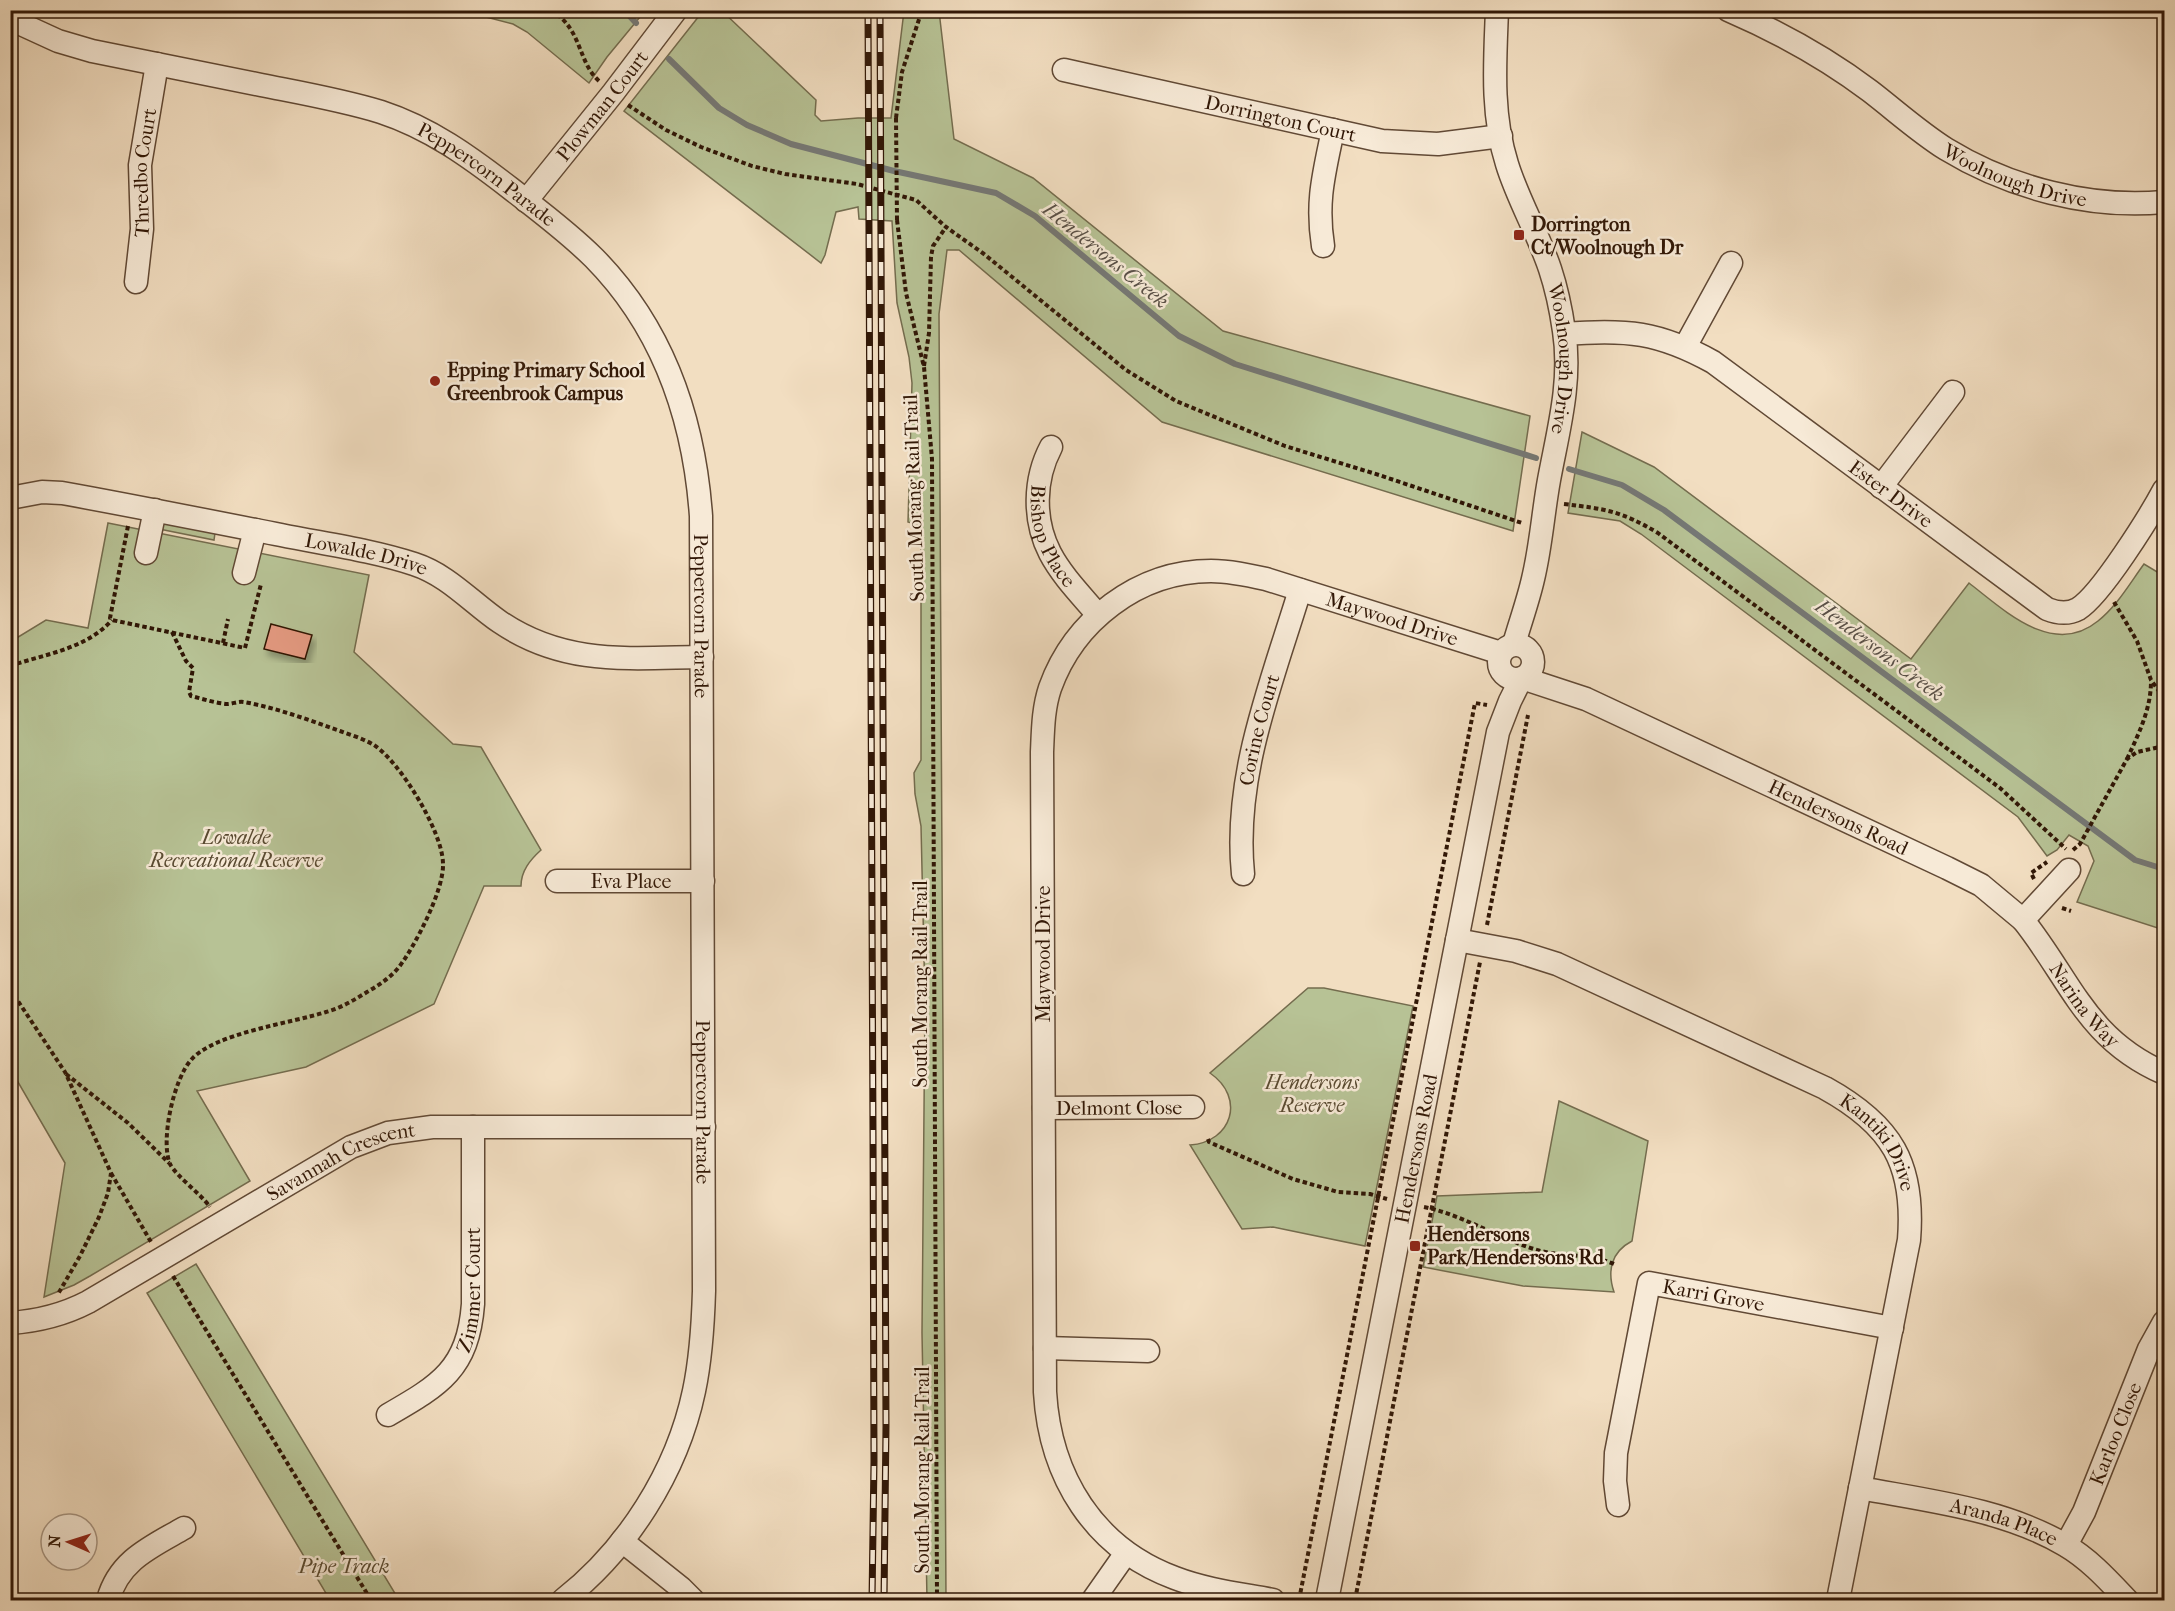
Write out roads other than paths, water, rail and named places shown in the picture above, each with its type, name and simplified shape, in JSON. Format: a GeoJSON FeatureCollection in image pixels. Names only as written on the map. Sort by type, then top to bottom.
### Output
{"type":"FeatureCollection","features":[{"type":"Feature","properties":{"kind":"street","name":"Plowman Court"},"geometry":{"type":"LineString","coordinates":[[526,201],[614,93],[676,10]]}},
{"type":"Feature","properties":{"kind":"street","name":"Woolnough Drive"},"geometry":{"type":"LineString","coordinates":[[1497,10],[1495,104],[1506,162],[1550,269],[1565,334],[1565,395],[1518,662]]}},
{"type":"Feature","properties":{"kind":"street","name":"Woolnough Drive"},"geometry":{"type":"LineString","coordinates":[[1496,39],[1505,10]]}},
{"type":"Feature","properties":{"kind":"street","name":"Woolnough Drive"},"geometry":{"type":"LineString","coordinates":[[1728,10],[1801,45],[1872,92],[1911,125],[1980,167],[2013,181],[2077,197],[2121,203],[2164,202]]}},
{"type":"Feature","properties":{"kind":"street","name":"Peppercorn Parade"},"geometry":{"type":"LineString","coordinates":[[10,20],[58,41],[92,51],[340,101],[382,112],[408,122],[445,142],[469,157],[526,201],[594,258],[624,292],[645,323],[678,393],[689,430],[698,484],[702,657],[703,1326],[694,1393],[683,1430],[665,1473],[646,1507],[622,1541],[597,1570],[563,1600]]}},
{"type":"Feature","properties":{"kind":"street","name":"Thredbo Court"},"geometry":{"type":"LineString","coordinates":[[136,282],[142,229],[140,165],[157,64]]}},
{"type":"Feature","properties":{"kind":"street","name":"Dorrington Court"},"geometry":{"type":"LineString","coordinates":[[1064,70],[1382,141],[1438,144],[1501,136]]}},
{"type":"Feature","properties":{"kind":"street"},"geometry":{"type":"LineString","coordinates":[[1323,246],[1319,213],[1320,193],[1333,130]]}},
{"type":"Feature","properties":{"kind":"street"},"geometry":{"type":"LineString","coordinates":[[1685,347],[1731,263]]}},
{"type":"Feature","properties":{"kind":"street","name":"Ester Drive"},"geometry":{"type":"LineString","coordinates":[[1565,334],[1621,332],[1668,340],[1685,347],[1728,373],[2037,603],[2047,609],[2062,613],[2078,609],[2097,590],[2137,535],[2164,490]]}},
{"type":"Feature","properties":{"kind":"street"},"geometry":{"type":"LineString","coordinates":[[1881,487],[1953,392]]}},
{"type":"Feature","properties":{"kind":"street","name":"Bishop Place"},"geometry":{"type":"LineString","coordinates":[[1051,447],[1043,462],[1039,481],[1038,506],[1041,528],[1049,551],[1059,568],[1098,615]]}},
{"type":"Feature","properties":{"kind":"street","name":"Lowalde Drive"},"geometry":{"type":"LineString","coordinates":[[10,498],[42,492],[62,493],[376,554],[433,572],[453,584],[500,622],[525,637],[568,653],[627,658],[702,657]]}},
{"type":"Feature","properties":{"kind":"street"},"geometry":{"type":"LineString","coordinates":[[146,553],[155,510]]}},
{"type":"Feature","properties":{"kind":"street"},"geometry":{"type":"LineString","coordinates":[[254,574],[255,530]]}},
{"type":"Feature","properties":{"kind":"street","name":"Maywood Drive"},"geometry":{"type":"LineString","coordinates":[[1273,1600],[1177,1579],[1152,1569],[1126,1553],[1100,1529],[1078,1502],[1061,1470],[1052,1444],[1046,1415],[1045,1348],[1042,764],[1043,718],[1050,690],[1062,661],[1098,615],[1133,591],[1157,580],[1210,571],[1241,574],[1300,590],[1518,662]]}},
{"type":"Feature","properties":{"kind":"street","name":"Corine Court"},"geometry":{"type":"LineString","coordinates":[[1243,874],[1241,822],[1250,759],[1258,725],[1300,590]]}},
{"type":"Feature","properties":{"kind":"street","name":"Hendersons Road"},"geometry":{"type":"LineString","coordinates":[[1327,1600],[1498,732],[1518,662],[1586,699],[1981,885],[2023,920]]}},
{"type":"Feature","properties":{"kind":"street"},"geometry":{"type":"LineString","coordinates":[[2023,920],[2069,870]]}},
{"type":"Feature","properties":{"kind":"street","name":"Eva Place"},"geometry":{"type":"LineString","coordinates":[[557,881],[703,881]]}},
{"type":"Feature","properties":{"kind":"street","name":"Narina Way"},"geometry":{"type":"LineString","coordinates":[[2023,920],[2042,943],[2077,1001],[2094,1023],[2136,1058],[2164,1072]]}},
{"type":"Feature","properties":{"kind":"street","name":"Kantiki Drive"},"geometry":{"type":"LineString","coordinates":[[1457,940],[1516,951],[1557,964],[1825,1088],[1850,1102],[1872,1120],[1903,1164],[1911,1214],[1909,1240],[1838,1600]]}},
{"type":"Feature","properties":{"kind":"street","name":"Delmont Close"},"geometry":{"type":"LineString","coordinates":[[1044,1108],[1193,1107]]}},
{"type":"Feature","properties":{"kind":"street","name":"Savannah Crescent"},"geometry":{"type":"LineString","coordinates":[[10,1323],[33,1321],[72,1310],[351,1147],[388,1133],[410,1129],[473,1127],[704,1127]]}},
{"type":"Feature","properties":{"kind":"street","name":"Zimmer Court"},"geometry":{"type":"LineString","coordinates":[[388,1415],[435,1386],[459,1359],[467,1344],[472,1324],[473,1304],[473,1127]]}},
{"type":"Feature","properties":{"kind":"street","name":"Karri Grove"},"geometry":{"type":"LineString","coordinates":[[1618,1505],[1615,1481],[1616,1453],[1649,1283],[1892,1328]]}},
{"type":"Feature","properties":{"kind":"street","name":"Karloo Close"},"geometry":{"type":"LineString","coordinates":[[2066,1545],[2084,1512],[2149,1349],[2164,1322]]}},
{"type":"Feature","properties":{"kind":"street"},"geometry":{"type":"LineString","coordinates":[[1045,1348],[1148,1351]]}},
{"type":"Feature","properties":{"kind":"street","name":"Aranda Place"},"geometry":{"type":"LineString","coordinates":[[1860,1488],[1987,1514],[2040,1532],[2066,1545],[2086,1559],[2127,1600]]}},
{"type":"Feature","properties":{"kind":"street"},"geometry":{"type":"LineString","coordinates":[[108,1600],[117,1576],[126,1565],[138,1555],[184,1528]]}},
{"type":"Feature","properties":{"kind":"street"},"geometry":{"type":"LineString","coordinates":[[622,1541],[693,1600]]}},
{"type":"Feature","properties":{"kind":"street"},"geometry":{"type":"LineString","coordinates":[[1093,1600],[1126,1553]]}},
{"type":"Feature","properties":{"kind":"waterway","name":"Hendersons Creek"},"geometry":{"type":"LineString","coordinates":[[624,10],[636,23]]}},
{"type":"Feature","properties":{"kind":"waterway","name":"Hendersons Creek"},"geometry":{"type":"LineString","coordinates":[[669,59],[719,108],[747,125],[791,144],[894,171],[996,193],[1035,216],[1179,336],[1235,364],[1536,458]]}},
{"type":"Feature","properties":{"kind":"waterway","name":"Hendersons Creek"},"geometry":{"type":"LineString","coordinates":[[1569,469],[1622,485],[1664,510],[2135,860],[2164,869]]}},
{"type":"Feature","properties":{"kind":"railway"},"geometry":{"type":"LineString","coordinates":[[868,10],[874,1461],[872,1600]]}},
{"type":"Feature","properties":{"kind":"railway"},"geometry":{"type":"LineString","coordinates":[[880,10],[886,1426],[884,1600]]}},
{"type":"Feature","properties":{"kind":"place","name":"Dorrington Ct/Woolnough Dr"},"geometry":{"type":"Point","coordinates":[1519,235]}},
{"type":"Feature","properties":{"kind":"place","name":"Epping Primary School Greenbrook Campus"},"geometry":{"type":"Point","coordinates":[435,381]}},
{"type":"Feature","properties":{"kind":"place","name":"Hendersons Park/Hendersons Rd"},"geometry":{"type":"Point","coordinates":[1415,1246]}},
{"type":"Feature","properties":{"kind":"park label","name":"Lowalde Recreational Reserve"},"geometry":{"type":"Point","coordinates":[236,848]}},
{"type":"Feature","properties":{"kind":"park label","name":"Hendersons Reserve"},"geometry":{"type":"Point","coordinates":[1312,1094]}},
{"type":"Feature","properties":{"kind":"park label","name":"Pipe Track"},"geometry":{"type":"Point","coordinates":[344,1566]}}]}
